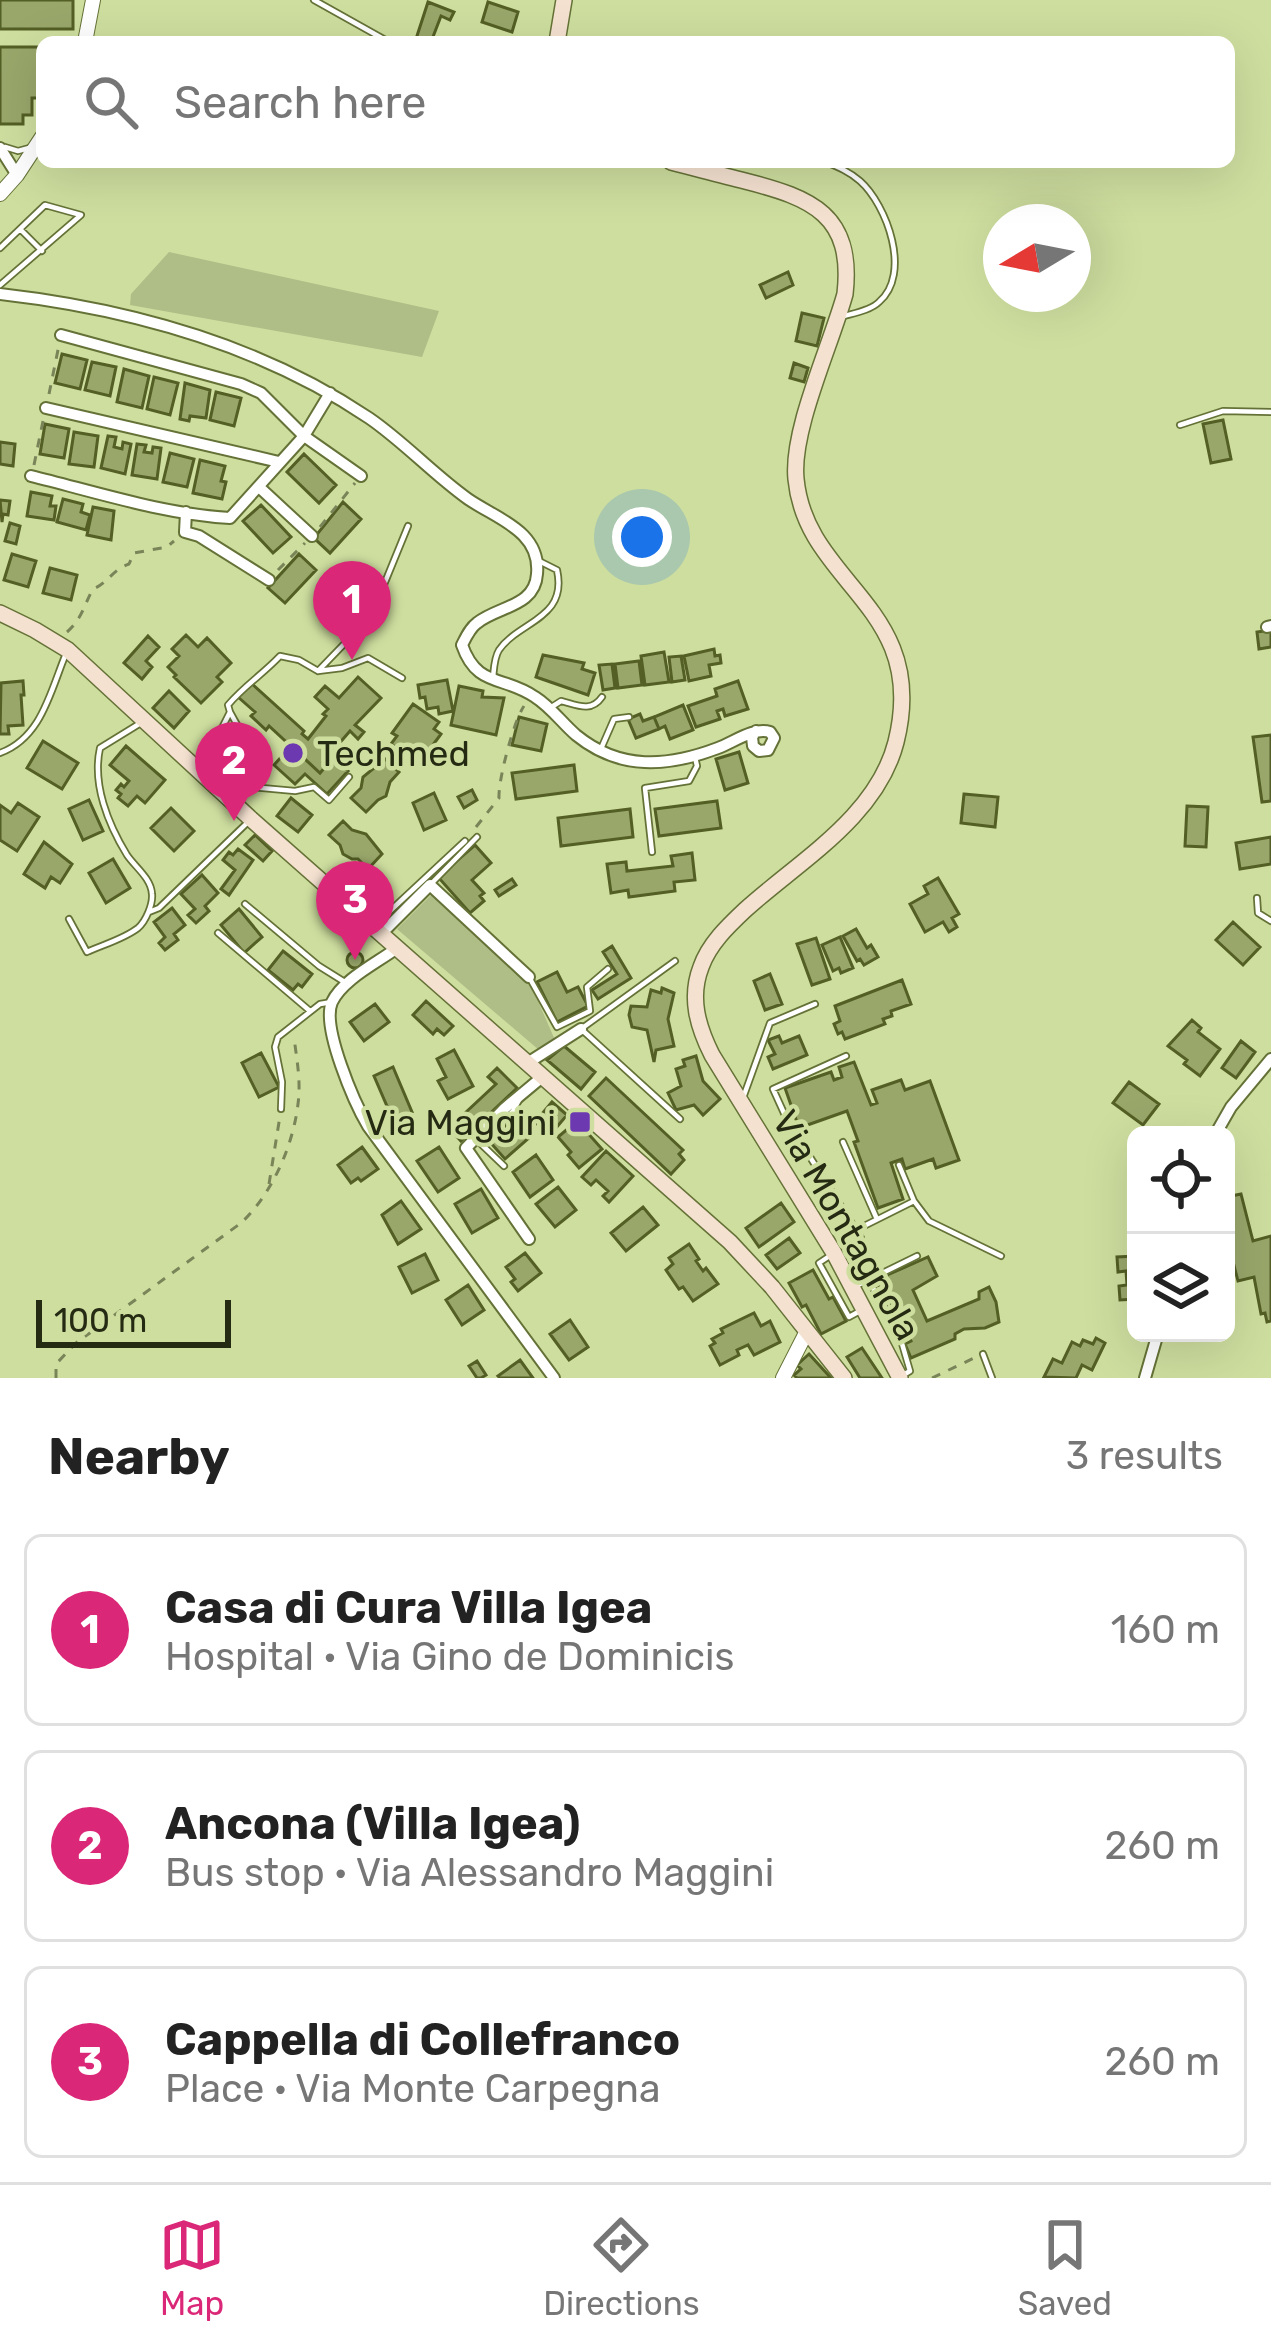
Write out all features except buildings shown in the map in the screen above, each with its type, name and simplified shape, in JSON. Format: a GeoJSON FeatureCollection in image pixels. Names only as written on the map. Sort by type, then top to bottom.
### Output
{"type":"FeatureCollection","features":[{"type":"Feature","properties":{"kind":"main road"},"geometry":{"type":"LineString","coordinates":[[558,36],[564,0]]}},
{"type":"Feature","properties":{"kind":"main road","name":"Via Montagnola"},"geometry":{"type":"LineString","coordinates":[[693,168],[803,198],[831,223],[844,248],[847,278],[801,432],[795,475],[816,540],[872,610],[893,647],[902,690],[897,740],[863,805],[726,928],[699,970],[695,1008],[700,1030],[742,1103],[844,1271],[861,1283],[865,1308],[900,1378]]}},
{"type":"Feature","properties":{"kind":"main road"},"geometry":{"type":"LineString","coordinates":[[0,614],[63,647],[144,721],[234,792],[251,819],[730,1242],[844,1378]]}},
{"type":"Feature","properties":{"kind":"street"},"geometry":{"type":"LineString","coordinates":[[86,36],[92,0]]}},
{"type":"Feature","properties":{"kind":"street"},"geometry":{"type":"LineString","coordinates":[[0,194],[36,142]]}},
{"type":"Feature","properties":{"kind":"street"},"geometry":{"type":"LineString","coordinates":[[0,147],[17,175]]}},
{"type":"Feature","properties":{"kind":"street"},"geometry":{"type":"LineString","coordinates":[[0,290],[170,326],[259,357],[374,422],[470,500],[519,529],[535,551],[538,579],[519,603],[476,623],[462,645],[472,668],[532,694],[600,751],[647,764],[695,757],[756,731],[766,730],[774,738],[769,750],[755,749],[742,739]]}},
{"type":"Feature","properties":{"kind":"street"},"geometry":{"type":"LineString","coordinates":[[61,334],[242,384],[261,393],[304,436],[361,476]]}},
{"type":"Feature","properties":{"kind":"street"},"geometry":{"type":"LineString","coordinates":[[32,476],[203,517],[230,518],[304,436],[330,393]]}},
{"type":"Feature","properties":{"kind":"street"},"geometry":{"type":"LineString","coordinates":[[46,408],[279,462]]}},
{"type":"Feature","properties":{"kind":"street"},"geometry":{"type":"LineString","coordinates":[[259,487],[312,536]]}},
{"type":"Feature","properties":{"kind":"street"},"geometry":{"type":"LineString","coordinates":[[186,512],[185,532],[269,580]]}},
{"type":"Feature","properties":{"kind":"street"},"geometry":{"type":"LineString","coordinates":[[199,536],[203,517]]}},
{"type":"Feature","properties":{"kind":"street"},"geometry":{"type":"LineString","coordinates":[[755,749],[752,737],[756,731]]}},
{"type":"Feature","properties":{"kind":"street"},"geometry":{"type":"LineString","coordinates":[[377,931],[430,885],[529,976]]}},
{"type":"Feature","properties":{"kind":"street"},"geometry":{"type":"LineString","coordinates":[[397,948],[347,984],[332,1002],[334,1040],[346,1083],[368,1126],[554,1378]]}},
{"type":"Feature","properties":{"kind":"street"},"geometry":{"type":"LineString","coordinates":[[526,1064],[581,1029]]}},
{"type":"Feature","properties":{"kind":"street"},"geometry":{"type":"LineString","coordinates":[[1220,1126],[1271,1059]]}},
{"type":"Feature","properties":{"kind":"street"},"geometry":{"type":"LineString","coordinates":[[529,1239],[466,1148],[542,1078]]}},
{"type":"Feature","properties":{"kind":"street"},"geometry":{"type":"LineString","coordinates":[[783,1378],[806,1333]]}},
{"type":"Feature","properties":{"kind":"street"},"geometry":{"type":"LineString","coordinates":[[1145,1378],[1155,1342]]}},
{"type":"Feature","properties":{"kind":"lane"},"geometry":{"type":"LineString","coordinates":[[314,0],[378,36]]}},
{"type":"Feature","properties":{"kind":"lane"},"geometry":{"type":"LineString","coordinates":[[0,147],[18,151],[36,142]]}},
{"type":"Feature","properties":{"kind":"lane"},"geometry":{"type":"LineString","coordinates":[[837,168],[861,181],[878,203],[889,226],[893,251],[892,288],[877,306],[838,318]]}},
{"type":"Feature","properties":{"kind":"lane"},"geometry":{"type":"LineString","coordinates":[[0,248],[45,205],[82,215],[0,290]]}},
{"type":"Feature","properties":{"kind":"lane"},"geometry":{"type":"LineString","coordinates":[[20,229],[42,251]]}},
{"type":"Feature","properties":{"kind":"lane"},"geometry":{"type":"LineString","coordinates":[[0,234],[8,240]]}},
{"type":"Feature","properties":{"kind":"lane"},"geometry":{"type":"LineString","coordinates":[[1180,425],[1223,410],[1271,412]]}},
{"type":"Feature","properties":{"kind":"lane"},"geometry":{"type":"LineString","coordinates":[[318,670],[347,641],[381,592],[408,526]]}},
{"type":"Feature","properties":{"kind":"lane"},"geometry":{"type":"LineString","coordinates":[[493,678],[496,653],[536,623],[552,604],[560,584],[557,570],[537,560]]}},
{"type":"Feature","properties":{"kind":"lane"},"geometry":{"type":"LineString","coordinates":[[0,753],[22,742],[37,726],[63,647]]}},
{"type":"Feature","properties":{"kind":"lane"},"geometry":{"type":"LineString","coordinates":[[234,792],[266,755],[241,732],[228,705],[280,656],[318,670],[342,668],[368,658],[402,678]]}},
{"type":"Feature","properties":{"kind":"lane"},"geometry":{"type":"LineString","coordinates":[[550,708],[561,701],[586,708],[602,697]]}},
{"type":"Feature","properties":{"kind":"lane"},"geometry":{"type":"LineString","coordinates":[[213,746],[230,712]]}},
{"type":"Feature","properties":{"kind":"lane"},"geometry":{"type":"LineString","coordinates":[[600,751],[614,719],[629,717]]}},
{"type":"Feature","properties":{"kind":"lane"},"geometry":{"type":"LineString","coordinates":[[69,919],[86,952],[140,927],[148,913],[152,892],[118,839],[95,770],[100,748],[144,721]]}},
{"type":"Feature","properties":{"kind":"lane"},"geometry":{"type":"LineString","coordinates":[[213,746],[241,732]]}},
{"type":"Feature","properties":{"kind":"lane"},"geometry":{"type":"LineString","coordinates":[[213,746],[248,778]]}},
{"type":"Feature","properties":{"kind":"lane"},"geometry":{"type":"LineString","coordinates":[[652,852],[645,788],[689,781],[697,766],[695,757]]}},
{"type":"Feature","properties":{"kind":"lane"},"geometry":{"type":"LineString","coordinates":[[234,792],[314,787],[329,800],[350,777]]}},
{"type":"Feature","properties":{"kind":"lane"},"geometry":{"type":"LineString","coordinates":[[148,913],[159,908],[251,819]]}},
{"type":"Feature","properties":{"kind":"lane"},"geometry":{"type":"LineString","coordinates":[[430,885],[477,837]]}},
{"type":"Feature","properties":{"kind":"lane"},"geometry":{"type":"LineString","coordinates":[[377,931],[465,841]]}},
{"type":"Feature","properties":{"kind":"lane"},"geometry":{"type":"LineString","coordinates":[[1257,898],[1258,913],[1271,922]]}},
{"type":"Feature","properties":{"kind":"lane"},"geometry":{"type":"LineString","coordinates":[[245,904],[347,984]]}},
{"type":"Feature","properties":{"kind":"lane"},"geometry":{"type":"LineString","coordinates":[[218,933],[310,1011]]}},
{"type":"Feature","properties":{"kind":"lane"},"geometry":{"type":"LineString","coordinates":[[675,961],[581,1029],[680,1118]]}},
{"type":"Feature","properties":{"kind":"lane"},"geometry":{"type":"LineString","coordinates":[[529,976],[557,1028],[590,1011],[587,987],[608,969]]}},
{"type":"Feature","properties":{"kind":"lane"},"geometry":{"type":"LineString","coordinates":[[281,1109],[278,1036],[320,1004],[332,1002]]}},
{"type":"Feature","properties":{"kind":"lane","name":"Via Montagnola"},"geometry":{"type":"LineString","coordinates":[[742,1103],[770,1023],[815,1004]]}},
{"type":"Feature","properties":{"kind":"lane"},"geometry":{"type":"LineString","coordinates":[[844,1271],[864,1260],[861,1238],[788,1122],[773,1089],[846,1056]]}},
{"type":"Feature","properties":{"kind":"lane"},"geometry":{"type":"LineString","coordinates":[[504,1166],[482,1144],[521,1096]]}},
{"type":"Feature","properties":{"kind":"lane"},"geometry":{"type":"LineString","coordinates":[[843,1142],[876,1217]]}},
{"type":"Feature","properties":{"kind":"lane"},"geometry":{"type":"LineString","coordinates":[[899,1166],[929,1221],[1001,1256]]}},
{"type":"Feature","properties":{"kind":"lane"},"geometry":{"type":"LineString","coordinates":[[856,1230],[914,1201]]}},
{"type":"Feature","properties":{"kind":"lane"},"geometry":{"type":"LineString","coordinates":[[834,1253],[819,1263],[849,1317],[865,1308]]}},
{"type":"Feature","properties":{"kind":"lane"},"geometry":{"type":"LineString","coordinates":[[900,1378],[910,1371],[898,1330],[861,1283],[917,1256]]}},
{"type":"Feature","properties":{"kind":"lane"},"geometry":{"type":"LineString","coordinates":[[983,1354],[992,1378]]}},
{"type":"Feature","properties":{"kind":"path"},"geometry":{"type":"LineString","coordinates":[[63,647],[93,589],[115,568],[129,563],[134,553],[167,547],[185,532]]}},
{"type":"Feature","properties":{"kind":"path"},"geometry":{"type":"LineString","coordinates":[[465,841],[499,798],[517,717],[532,694]]}},
{"type":"Feature","properties":{"kind":"path"},"geometry":{"type":"LineString","coordinates":[[56,1378],[56,1364],[76,1343],[256,1209],[269,1185],[281,1109]]}},
{"type":"Feature","properties":{"kind":"path"},"geometry":{"type":"LineString","coordinates":[[932,1378],[983,1354]]}},
{"type":"Feature","properties":{"kind":"green space"},"geometry":{"type":"Polygon","coordinates":[[[169,252],[439,311],[422,357],[130,305],[131,294],[169,252]]]}},
{"type":"Feature","properties":{"kind":"green space"},"geometry":{"type":"Polygon","coordinates":[[[431,895],[531,985],[555,1040],[539,1050],[397,929],[431,895]]]}},
{"type":"Feature","properties":{"kind":"place","name":"Casa di Cura Villa Igea"},"geometry":{"type":"Point","coordinates":[352,660]}},
{"type":"Feature","properties":{"kind":"place","name":"Techmed"},"geometry":{"type":"Point","coordinates":[293,753]}},
{"type":"Feature","properties":{"kind":"place","name":"Ancona (Villa Igea)"},"geometry":{"type":"Point","coordinates":[234,821]}},
{"type":"Feature","properties":{"kind":"place","name":"Cappella di Collefranco"},"geometry":{"type":"Point","coordinates":[355,960]}},
{"type":"Feature","properties":{"kind":"place","name":"Via Maggini"},"geometry":{"type":"Point","coordinates":[580,1122]}}]}
